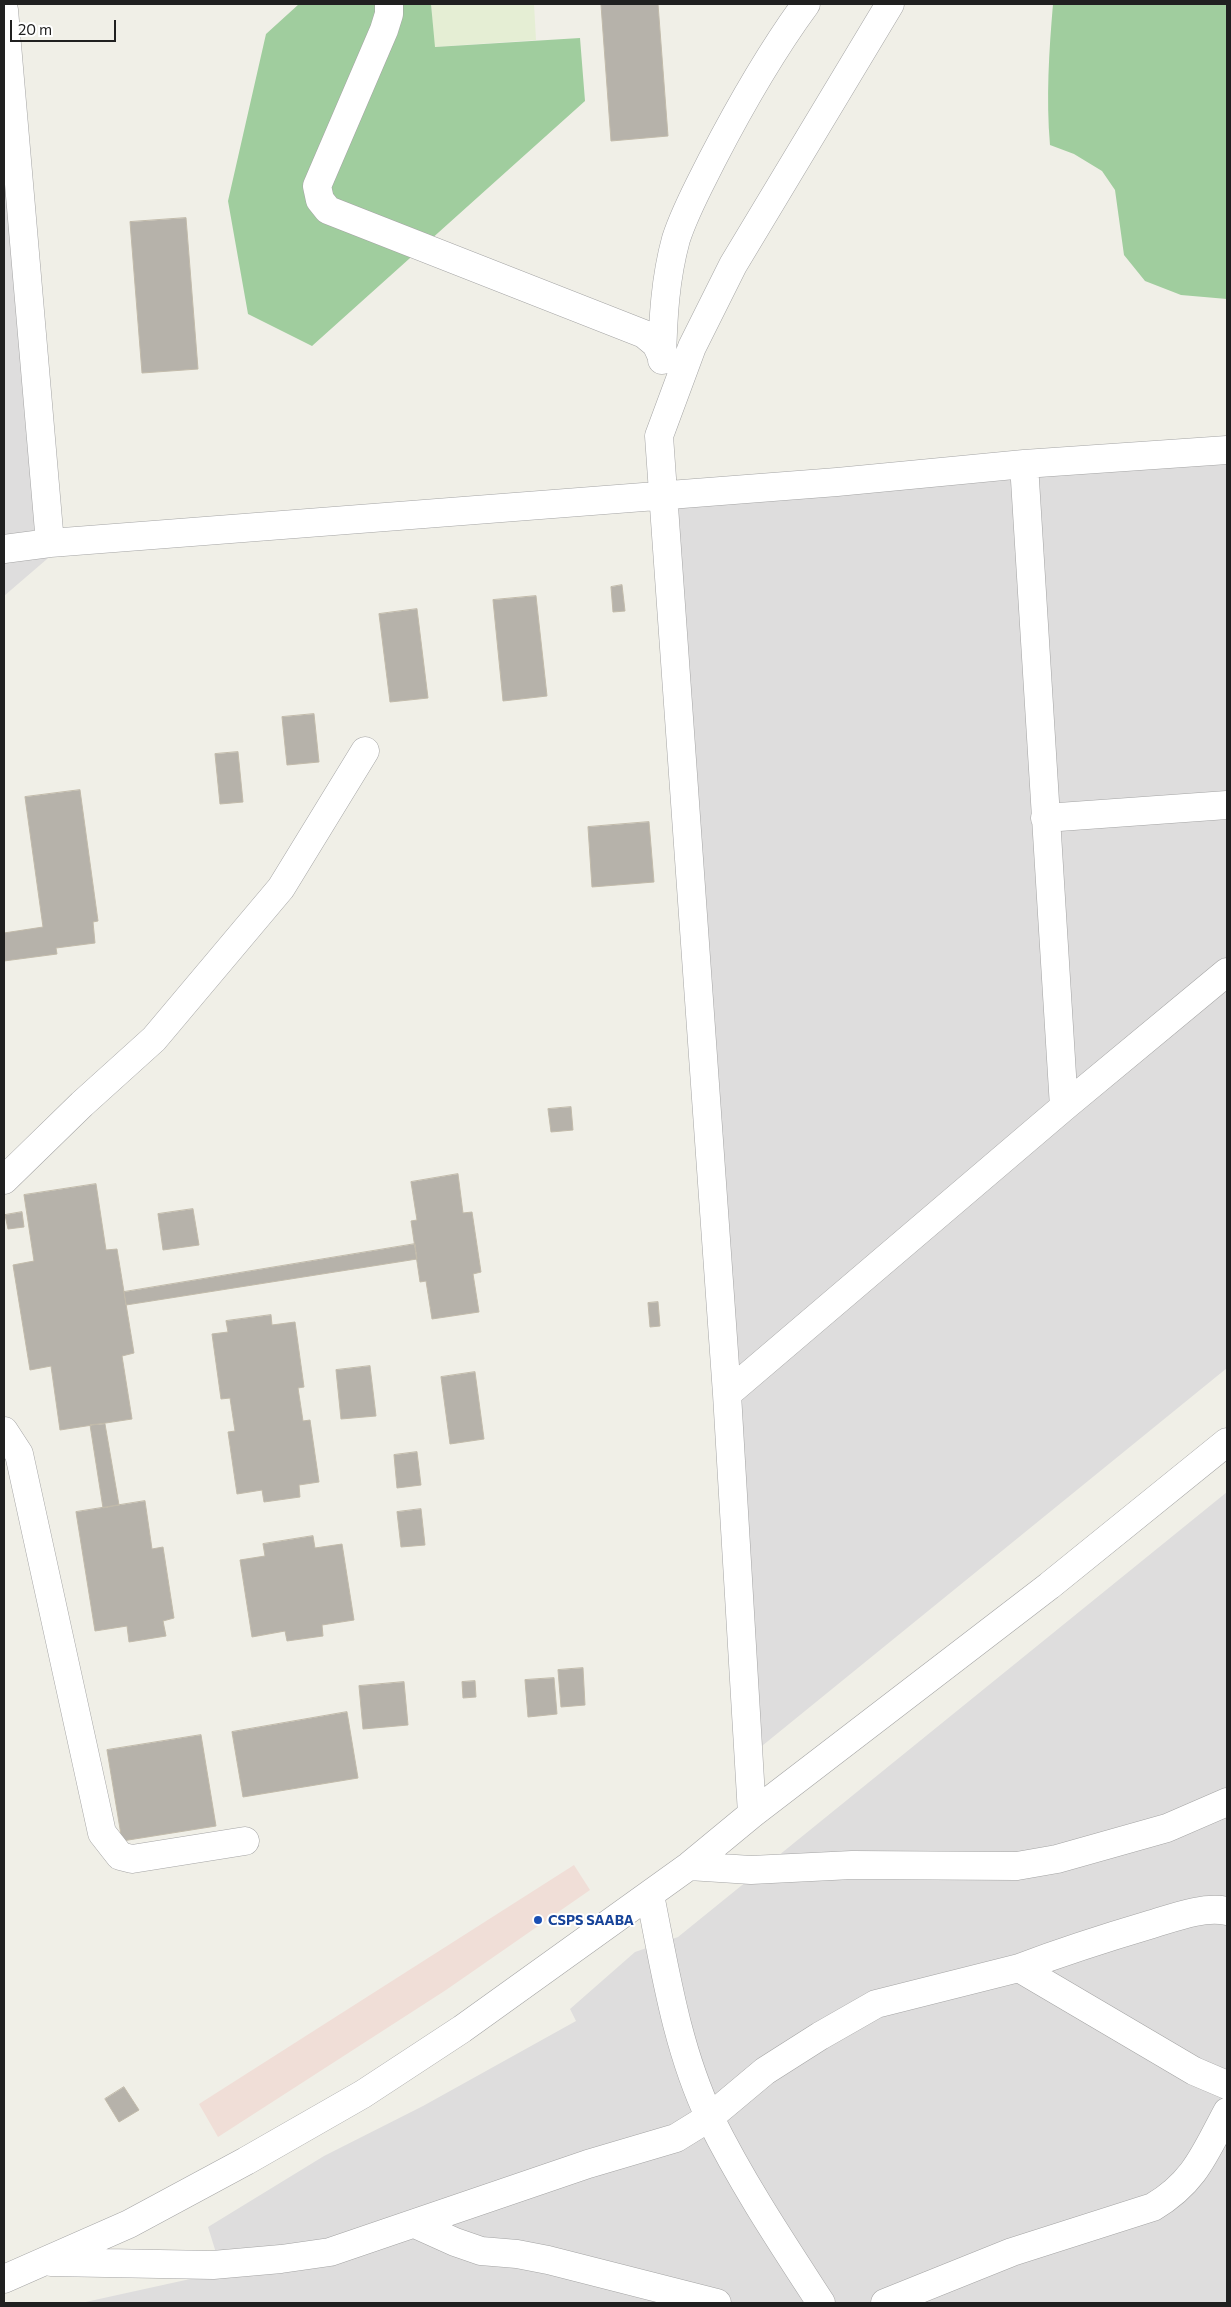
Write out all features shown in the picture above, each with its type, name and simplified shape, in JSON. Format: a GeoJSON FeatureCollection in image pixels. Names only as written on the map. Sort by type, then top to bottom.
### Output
{"type":"FeatureCollection","features":[{"type":"Feature","properties":{"kind":"street"},"geometry":{"type":"LineString","coordinates":[[389,4],[389,14],[384,30],[317,186],[320,200],[328,210],[644,334],[656,344],[662,357]]}},
{"type":"Feature","properties":{"kind":"street"},"geometry":{"type":"LineString","coordinates":[[752,1814],[727,1394],[665,495],[659,436],[663,307],[676,240],[690,202],[731,122],[779,42],[806,4]]}},
{"type":"Feature","properties":{"kind":"street"},"geometry":{"type":"LineString","coordinates":[[659,436],[692,347],[733,264],[890,4]]}},
{"type":"Feature","properties":{"kind":"street"},"geometry":{"type":"LineString","coordinates":[[4,10],[50,543]]}},
{"type":"Feature","properties":{"kind":"street"},"geometry":{"type":"LineString","coordinates":[[5,550],[50,543],[665,495],[1024,464],[1227,450]]}},
{"type":"Feature","properties":{"kind":"street"},"geometry":{"type":"LineString","coordinates":[[1024,464],[1064,1107]]}},
{"type":"Feature","properties":{"kind":"street"},"geometry":{"type":"LineString","coordinates":[[4,1180],[82,1104],[154,1039],[281,888],[365,751]]}},
{"type":"Feature","properties":{"kind":"street"},"geometry":{"type":"LineString","coordinates":[[1045,818],[1227,805]]}},
{"type":"Feature","properties":{"kind":"street"},"geometry":{"type":"LineString","coordinates":[[727,1394],[1064,1107],[1227,972]]}},
{"type":"Feature","properties":{"kind":"street"},"geometry":{"type":"LineString","coordinates":[[4,1431],[19,1454],[102,1833],[120,1856],[132,1859],[245,1841]]}},
{"type":"Feature","properties":{"kind":"street"},"geometry":{"type":"LineString","coordinates":[[4,2279],[129,2224],[246,2161],[363,2094],[462,2029],[690,1866],[752,1814],[1049,1586],[1227,1442]]}},
{"type":"Feature","properties":{"kind":"street"},"geometry":{"type":"LineString","coordinates":[[690,1866],[751,1870],[852,1865],[1017,1866],[1057,1859],[1149,1833],[1227,1802]]}},
{"type":"Feature","properties":{"kind":"street"},"geometry":{"type":"LineString","coordinates":[[650,1896],[673,2007],[696,2082],[710,2117],[762,2212],[820,2303]]}},
{"type":"Feature","properties":{"kind":"street"},"geometry":{"type":"LineString","coordinates":[[42,2262],[214,2265],[330,2252],[588,2164],[676,2138],[710,2117],[766,2071],[820,2036],[876,2004],[1019,1968],[1084,1944],[1166,1920],[1206,1910],[1227,1911]]}},
{"type":"Feature","properties":{"kind":"street"},"geometry":{"type":"LineString","coordinates":[[1019,1968],[1194,2071],[1227,2085]]}},
{"type":"Feature","properties":{"kind":"street"},"geometry":{"type":"LineString","coordinates":[[885,2303],[1012,2252],[1153,2207],[1175,2192],[1197,2170],[1227,2112]]}},
{"type":"Feature","properties":{"kind":"street"},"geometry":{"type":"LineString","coordinates":[[415,2224],[455,2242],[481,2251],[516,2254],[548,2260],[717,2303]]}},
{"type":"Feature","properties":{"kind":"shaded area"},"geometry":{"type":"Polygon","coordinates":[[[4,4],[54,553],[4,596],[4,4]]]}},
{"type":"Feature","properties":{"kind":"shaded area"},"geometry":{"type":"Polygon","coordinates":[[[1227,457],[1227,1368],[741,1763],[664,503],[1227,457]]]}},
{"type":"Feature","properties":{"kind":"shaded area"},"geometry":{"type":"Polygon","coordinates":[[[1227,1492],[1227,2303],[81,2303],[222,2272],[208,2227],[324,2156],[423,2106],[576,2021],[570,2009],[635,1952],[678,1937],[1227,1492]]]}},
{"type":"Feature","properties":{"kind":"shaded area"},"geometry":{"type":"Polygon","coordinates":[[[574,1865],[590,1890],[446,1990],[218,2137],[199,2104],[574,1865]]]}},
{"type":"Feature","properties":{"kind":"green space"},"geometry":{"type":"Polygon","coordinates":[[[299,4],[431,4],[435,47],[580,38],[585,101],[312,346],[248,314],[228,201],[266,34],[299,4]]]}},
{"type":"Feature","properties":{"kind":"green space"},"geometry":{"type":"Polygon","coordinates":[[[431,4],[534,4],[536,40],[434,47],[431,4]]]}},
{"type":"Feature","properties":{"kind":"green space"},"geometry":{"type":"Polygon","coordinates":[[[1053,4],[1227,4],[1227,299],[1181,295],[1145,281],[1124,255],[1115,190],[1102,171],[1074,154],[1050,145],[1048,74],[1053,4]]]}},
{"type":"Feature","properties":{"kind":"building"},"geometry":{"type":"Polygon","coordinates":[[[658,4],[668,136],[611,141],[601,5],[658,4]]]}},
{"type":"Feature","properties":{"kind":"building"},"geometry":{"type":"Polygon","coordinates":[[[186,218],[198,369],[142,373],[130,222],[186,218]]]}},
{"type":"Feature","properties":{"kind":"building"},"geometry":{"type":"Polygon","coordinates":[[[622,585],[625,611],[613,612],[611,587],[622,585]]]}},
{"type":"Feature","properties":{"kind":"building"},"geometry":{"type":"Polygon","coordinates":[[[536,596],[547,696],[503,701],[493,600],[536,596]]]}},
{"type":"Feature","properties":{"kind":"building"},"geometry":{"type":"Polygon","coordinates":[[[417,609],[428,698],[390,702],[379,614],[417,609]]]}},
{"type":"Feature","properties":{"kind":"building"},"geometry":{"type":"Polygon","coordinates":[[[314,714],[319,762],[287,765],[282,717],[314,714]]]}},
{"type":"Feature","properties":{"kind":"building"},"geometry":{"type":"Polygon","coordinates":[[[238,752],[243,802],[220,804],[215,754],[238,752]]]}},
{"type":"Feature","properties":{"kind":"building"},"geometry":{"type":"Polygon","coordinates":[[[80,790],[98,921],[93,922],[95,943],[56,948],[57,954],[4,961],[4,933],[43,927],[25,797],[80,790]]]}},
{"type":"Feature","properties":{"kind":"building"},"geometry":{"type":"Polygon","coordinates":[[[649,822],[654,882],[592,887],[588,827],[649,822]]]}},
{"type":"Feature","properties":{"kind":"building"},"geometry":{"type":"Polygon","coordinates":[[[571,1107],[573,1130],[551,1132],[548,1109],[571,1107]]]}},
{"type":"Feature","properties":{"kind":"building"},"geometry":{"type":"Polygon","coordinates":[[[458,1174],[463,1213],[472,1212],[481,1272],[473,1274],[479,1312],[432,1319],[426,1281],[420,1282],[411,1221],[417,1220],[411,1182],[458,1174]]]}},
{"type":"Feature","properties":{"kind":"building"},"geometry":{"type":"Polygon","coordinates":[[[96,1184],[106,1250],[117,1249],[134,1353],[122,1356],[132,1419],[60,1430],[51,1366],[30,1370],[13,1265],[34,1261],[24,1195],[96,1184]]]}},
{"type":"Feature","properties":{"kind":"building"},"geometry":{"type":"Polygon","coordinates":[[[193,1209],[199,1245],[163,1250],[158,1214],[193,1209]]]}},
{"type":"Feature","properties":{"kind":"building"},"geometry":{"type":"Polygon","coordinates":[[[22,1212],[24,1227],[8,1229],[5,1215],[22,1212]]]}},
{"type":"Feature","properties":{"kind":"building"},"geometry":{"type":"Polygon","coordinates":[[[415,1244],[417,1259],[126,1305],[124,1292],[415,1244]]]}},
{"type":"Feature","properties":{"kind":"building"},"geometry":{"type":"Polygon","coordinates":[[[658,1302],[660,1326],[650,1327],[648,1303],[658,1302]]]}},
{"type":"Feature","properties":{"kind":"building"},"geometry":{"type":"Polygon","coordinates":[[[271,1315],[272,1325],[295,1322],[304,1387],[298,1388],[303,1421],[310,1420],[319,1482],[299,1485],[300,1497],[264,1502],[262,1490],[237,1494],[228,1432],[235,1431],[230,1398],[221,1399],[212,1334],[228,1332],[226,1321],[271,1315]]]}},
{"type":"Feature","properties":{"kind":"building"},"geometry":{"type":"Polygon","coordinates":[[[370,1366],[376,1416],[341,1419],[336,1370],[370,1366]]]}},
{"type":"Feature","properties":{"kind":"building"},"geometry":{"type":"Polygon","coordinates":[[[475,1372],[484,1439],[450,1444],[441,1377],[475,1372]]]}},
{"type":"Feature","properties":{"kind":"building"},"geometry":{"type":"Polygon","coordinates":[[[105,1424],[119,1505],[103,1508],[90,1425],[105,1424]]]}},
{"type":"Feature","properties":{"kind":"building"},"geometry":{"type":"Polygon","coordinates":[[[417,1452],[421,1485],[397,1488],[394,1455],[417,1452]]]}},
{"type":"Feature","properties":{"kind":"building"},"geometry":{"type":"Polygon","coordinates":[[[145,1501],[152,1549],[163,1547],[174,1618],[163,1621],[166,1636],[129,1642],[127,1626],[95,1631],[76,1512],[145,1501]]]}},
{"type":"Feature","properties":{"kind":"building"},"geometry":{"type":"Polygon","coordinates":[[[421,1509],[425,1545],[401,1547],[397,1512],[421,1509]]]}},
{"type":"Feature","properties":{"kind":"building"},"geometry":{"type":"Polygon","coordinates":[[[313,1536],[315,1548],[342,1544],[354,1620],[322,1625],[323,1636],[287,1641],[285,1631],[252,1637],[240,1560],[265,1556],[263,1544],[313,1536]]]}},
{"type":"Feature","properties":{"kind":"building"},"geometry":{"type":"Polygon","coordinates":[[[583,1668],[585,1705],[561,1707],[558,1670],[583,1668]]]}},
{"type":"Feature","properties":{"kind":"building"},"geometry":{"type":"Polygon","coordinates":[[[554,1678],[557,1714],[528,1717],[525,1680],[554,1678]]]}},
{"type":"Feature","properties":{"kind":"building"},"geometry":{"type":"Polygon","coordinates":[[[475,1681],[476,1697],[463,1698],[462,1682],[475,1681]]]}},
{"type":"Feature","properties":{"kind":"building"},"geometry":{"type":"Polygon","coordinates":[[[404,1682],[408,1725],[363,1729],[359,1686],[404,1682]]]}},
{"type":"Feature","properties":{"kind":"building"},"geometry":{"type":"Polygon","coordinates":[[[347,1712],[358,1778],[243,1797],[232,1732],[347,1712]]]}},
{"type":"Feature","properties":{"kind":"building"},"geometry":{"type":"Polygon","coordinates":[[[201,1735],[216,1826],[122,1841],[107,1750],[201,1735]]]}},
{"type":"Feature","properties":{"kind":"building"},"geometry":{"type":"Polygon","coordinates":[[[124,2087],[139,2110],[119,2122],[105,2099],[124,2087]]]}},
{"type":"Feature","properties":{"kind":"place","name":"CSPS SAABA"},"geometry":{"type":"Point","coordinates":[538,1920]}}]}
